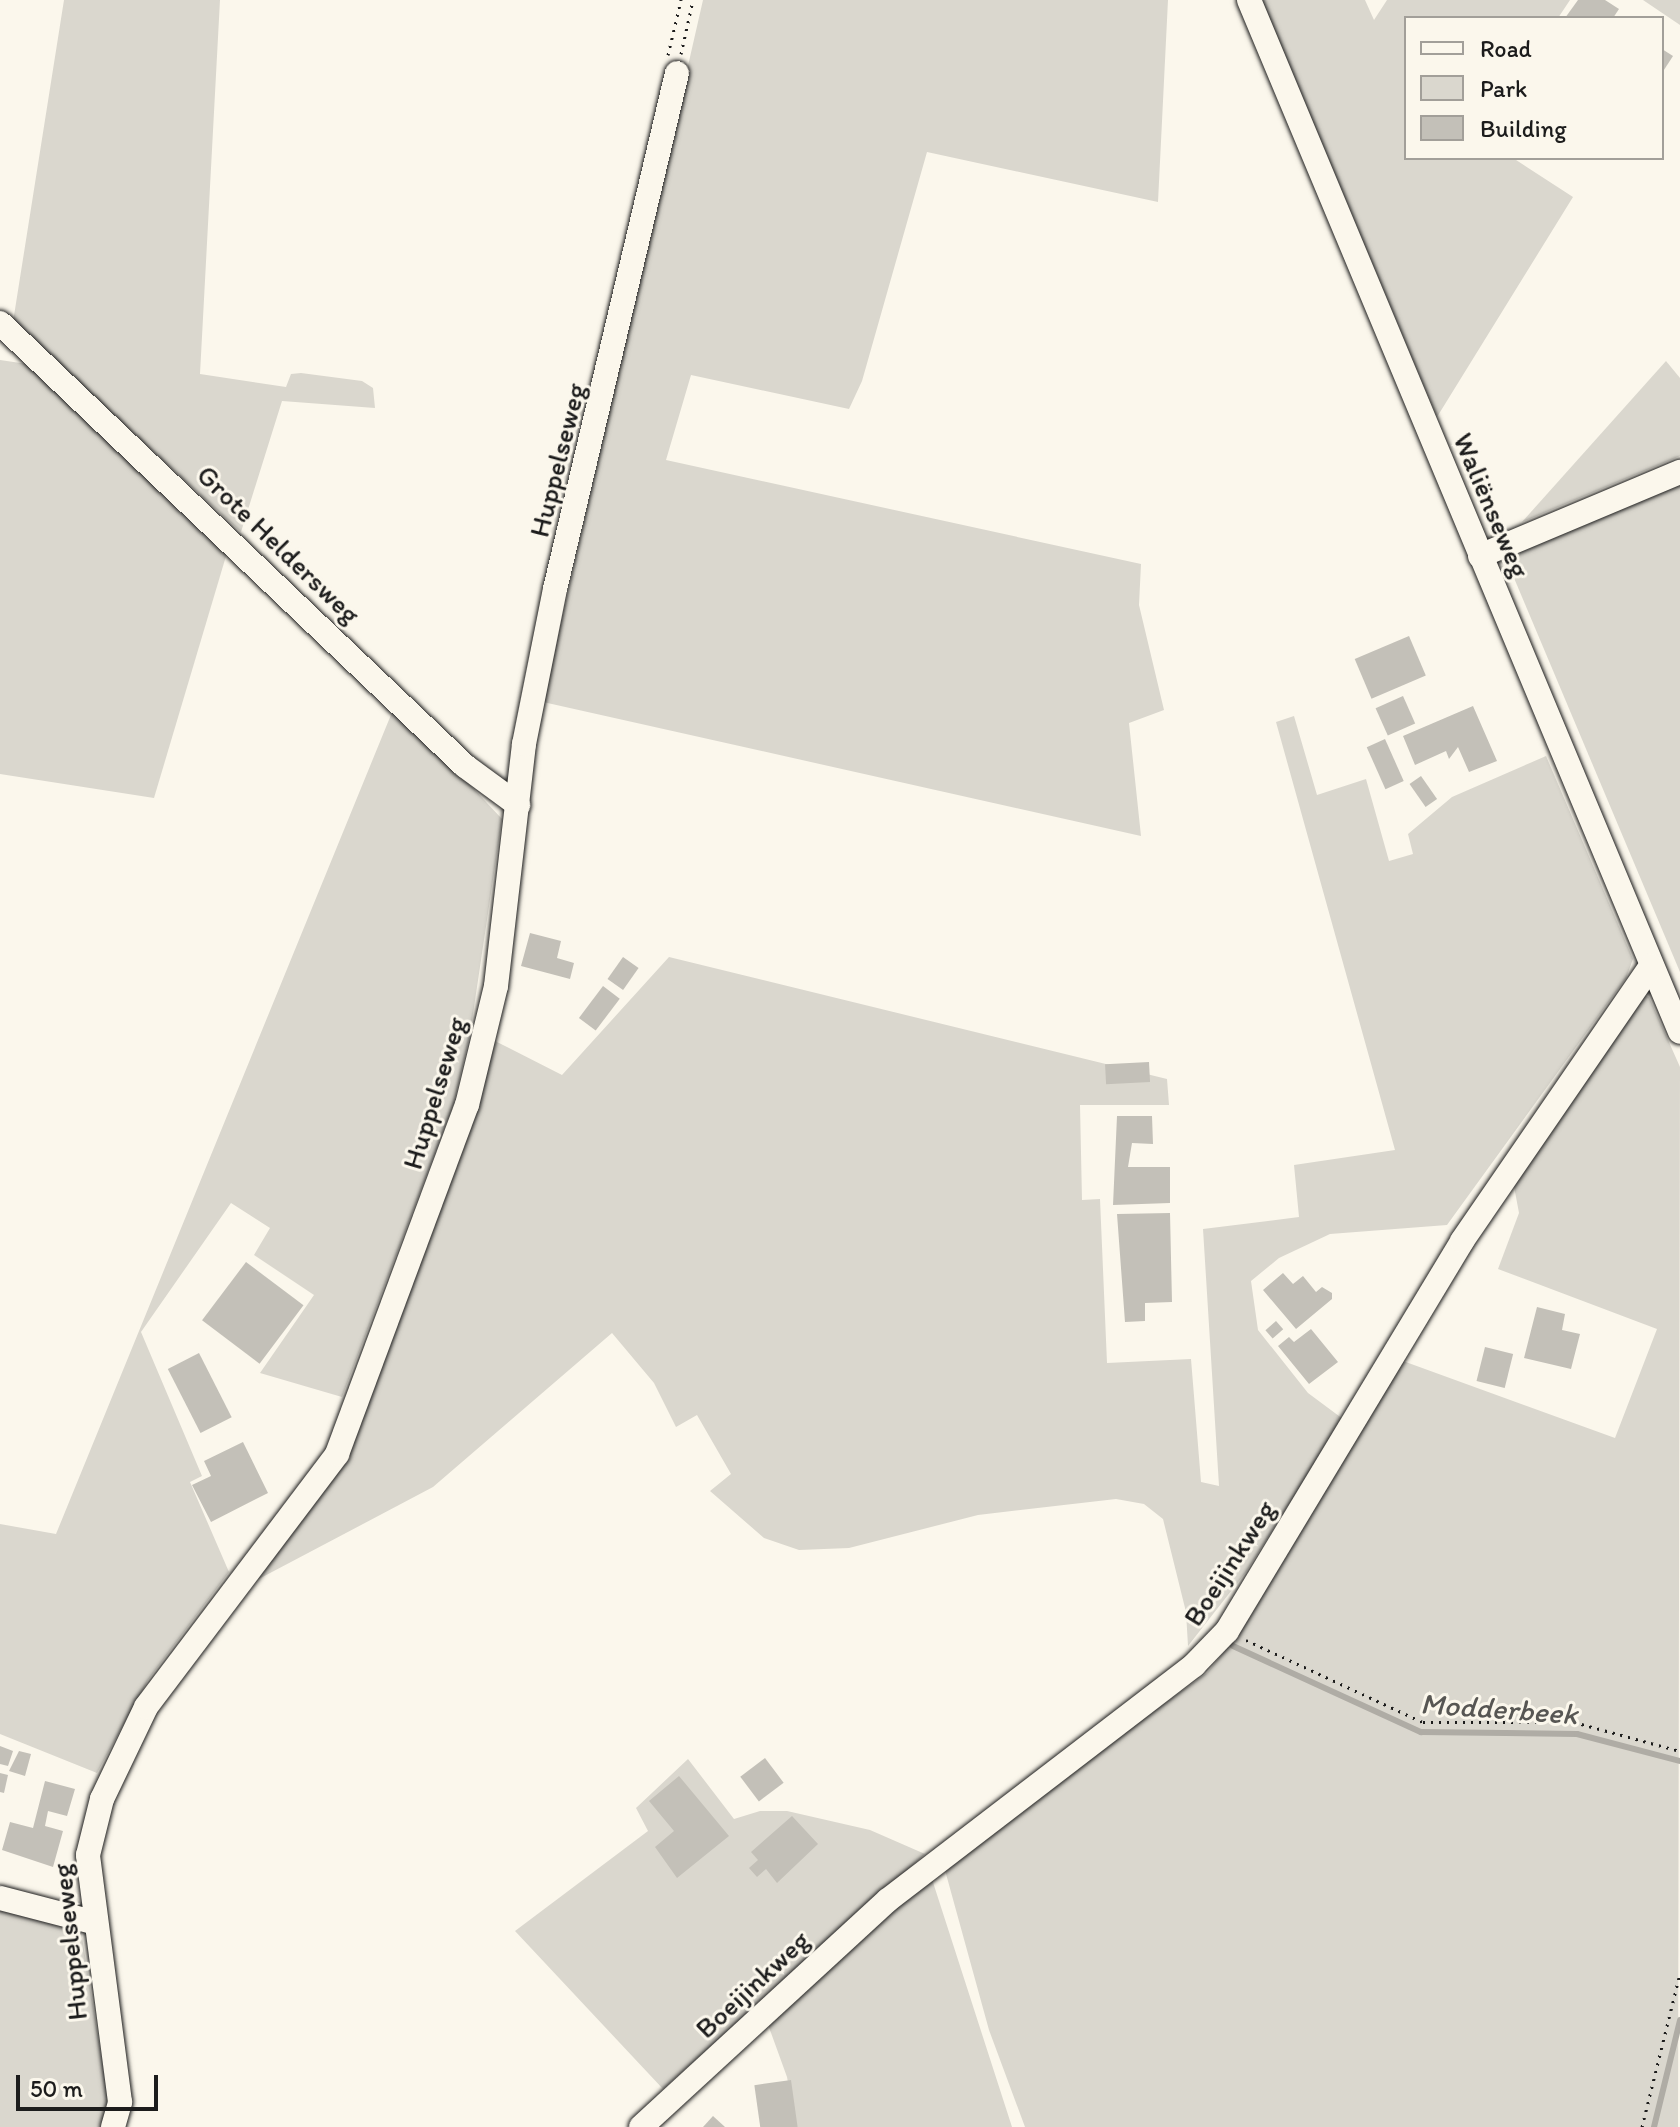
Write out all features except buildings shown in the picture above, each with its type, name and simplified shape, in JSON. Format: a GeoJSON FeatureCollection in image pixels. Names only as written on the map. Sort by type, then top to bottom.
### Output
{"type":"FeatureCollection","features":[{"type":"Feature","properties":{"kind":"street","name":"Waliënseweg"},"geometry":{"type":"LineString","coordinates":[[1249,0],[1680,1032]]}},
{"type":"Feature","properties":{"kind":"street","name":"Huppelseweg"},"geometry":{"type":"LineString","coordinates":[[113,2127],[120,2102],[92,1922],[88,1855],[102,1799],[146,1707],[337,1454],[368,1378],[467,1105],[496,986],[518,805],[555,589],[677,73]]}},
{"type":"Feature","properties":{"kind":"street","name":"Grote Heldersweg"},"geometry":{"type":"LineString","coordinates":[[0,323],[465,766],[518,805]]}},
{"type":"Feature","properties":{"kind":"street"},"geometry":{"type":"LineString","coordinates":[[1480,556],[1680,472]]}},
{"type":"Feature","properties":{"kind":"street","name":"Boeijinkweg"},"geometry":{"type":"LineString","coordinates":[[641,2127],[888,1900],[1194,1665],[1227,1631],[1462,1241],[1651,966]]}},
{"type":"Feature","properties":{"kind":"street"},"geometry":{"type":"LineString","coordinates":[[0,1898],[92,1922]]}},
{"type":"Feature","properties":{"kind":"path"},"geometry":{"type":"LineString","coordinates":[[677,73],[693,0]]}},
{"type":"Feature","properties":{"kind":"path"},"geometry":{"type":"LineString","coordinates":[[1227,1631],[1423,1722],[1574,1722],[1680,1751]]}},
{"type":"Feature","properties":{"kind":"path"},"geometry":{"type":"LineString","coordinates":[[1642,2127],[1680,1973]]}},
{"type":"Feature","properties":{"kind":"green space"},"geometry":{"type":"Polygon","coordinates":[[[64,0],[220,0],[200,374],[286,387],[291,374],[301,373],[362,381],[373,388],[375,408],[282,401],[241,532],[13,322],[64,0]]]}},
{"type":"Feature","properties":{"kind":"green space"},"geometry":{"type":"Polygon","coordinates":[[[703,0],[1168,0],[1158,202],[927,152],[862,381],[849,409],[691,375],[666,460],[1141,564],[1139,605],[1164,710],[1129,723],[1141,836],[543,702],[703,0]]]}},
{"type":"Feature","properties":{"kind":"green space"},"geometry":{"type":"Polygon","coordinates":[[[1262,0],[1365,0],[1374,20],[1387,0],[1570,0],[1559,16],[1404,16],[1404,160],[1516,160],[1573,197],[1437,417],[1262,0]]]}},
{"type":"Feature","properties":{"kind":"green space"},"geometry":{"type":"Polygon","coordinates":[[[1643,0],[1680,0],[1680,25],[1643,0]]]}},
{"type":"Feature","properties":{"kind":"green space"},"geometry":{"type":"Polygon","coordinates":[[[0,360],[27,364],[229,546],[154,798],[0,774],[0,360]]]}},
{"type":"Feature","properties":{"kind":"green space"},"geometry":{"type":"Polygon","coordinates":[[[1666,361],[1680,378],[1680,456],[1522,522],[1666,361]]]}},
{"type":"Feature","properties":{"kind":"green space"},"geometry":{"type":"Polygon","coordinates":[[[1680,483],[1680,972],[1514,578],[1520,553],[1528,547],[1680,483]]]}},
{"type":"Feature","properties":{"kind":"green space"},"geometry":{"type":"Polygon","coordinates":[[[395,705],[502,819],[470,1034],[454,1103],[342,1397],[260,1373],[314,1295],[254,1255],[270,1228],[231,1203],[141,1332],[202,1476],[190,1482],[229,1572],[148,1680],[97,1773],[0,1734],[0,1524],[56,1534],[395,705]]]}},
{"type":"Feature","properties":{"kind":"green space"},"geometry":{"type":"Polygon","coordinates":[[[1294,716],[1317,795],[1366,779],[1389,861],[1413,854],[1408,834],[1452,797],[1546,756],[1633,959],[1626,978],[1447,1225],[1330,1234],[1279,1258],[1251,1281],[1258,1330],[1308,1393],[1343,1419],[1246,1572],[1188,1646],[1186,1612],[1163,1519],[1144,1504],[1116,1499],[978,1515],[849,1548],[799,1550],[764,1538],[710,1491],[731,1474],[697,1415],[676,1427],[654,1383],[612,1333],[433,1487],[240,1589],[324,1483],[493,1040],[562,1075],[669,957],[1167,1079],[1169,1105],[1080,1105],[1082,1200],[1100,1199],[1107,1363],[1191,1359],[1201,1482],[1219,1486],[1203,1229],[1299,1217],[1294,1165],[1395,1150],[1276,722],[1294,716]]]}},
{"type":"Feature","properties":{"kind":"green space"},"geometry":{"type":"Polygon","coordinates":[[[1643,995],[1649,997],[1680,1067],[1678,2127],[1025,2127],[989,2030],[943,1863],[1207,1673],[1241,1631],[1403,1361],[1615,1438],[1657,1329],[1498,1269],[1519,1213],[1513,1181],[1643,995]]]}},
{"type":"Feature","properties":{"kind":"green space"},"geometry":{"type":"Polygon","coordinates":[[[688,1759],[734,1819],[760,1811],[787,1811],[870,1830],[925,1854],[663,2089],[515,1931],[648,1831],[636,1808],[688,1759]]]}},
{"type":"Feature","properties":{"kind":"green space"},"geometry":{"type":"Polygon","coordinates":[[[930,1873],[1012,2127],[796,2127],[787,2077],[766,2019],[930,1873]]]}},
{"type":"Feature","properties":{"kind":"green space"},"geometry":{"type":"Polygon","coordinates":[[[0,1909],[81,1931],[107,2092],[107,2111],[100,2127],[0,2127],[0,1909]]]}},
{"type":"Feature","properties":{"kind":"waterway","name":"Modderbeek"},"geometry":{"type":"LineString","coordinates":[[1233,1646],[1421,1732],[1577,1734],[1680,1761]]}},
{"type":"Feature","properties":{"kind":"waterway","name":"Modderbeek"},"geometry":{"type":"LineString","coordinates":[[1654,2127],[1680,2020]]}}]}
